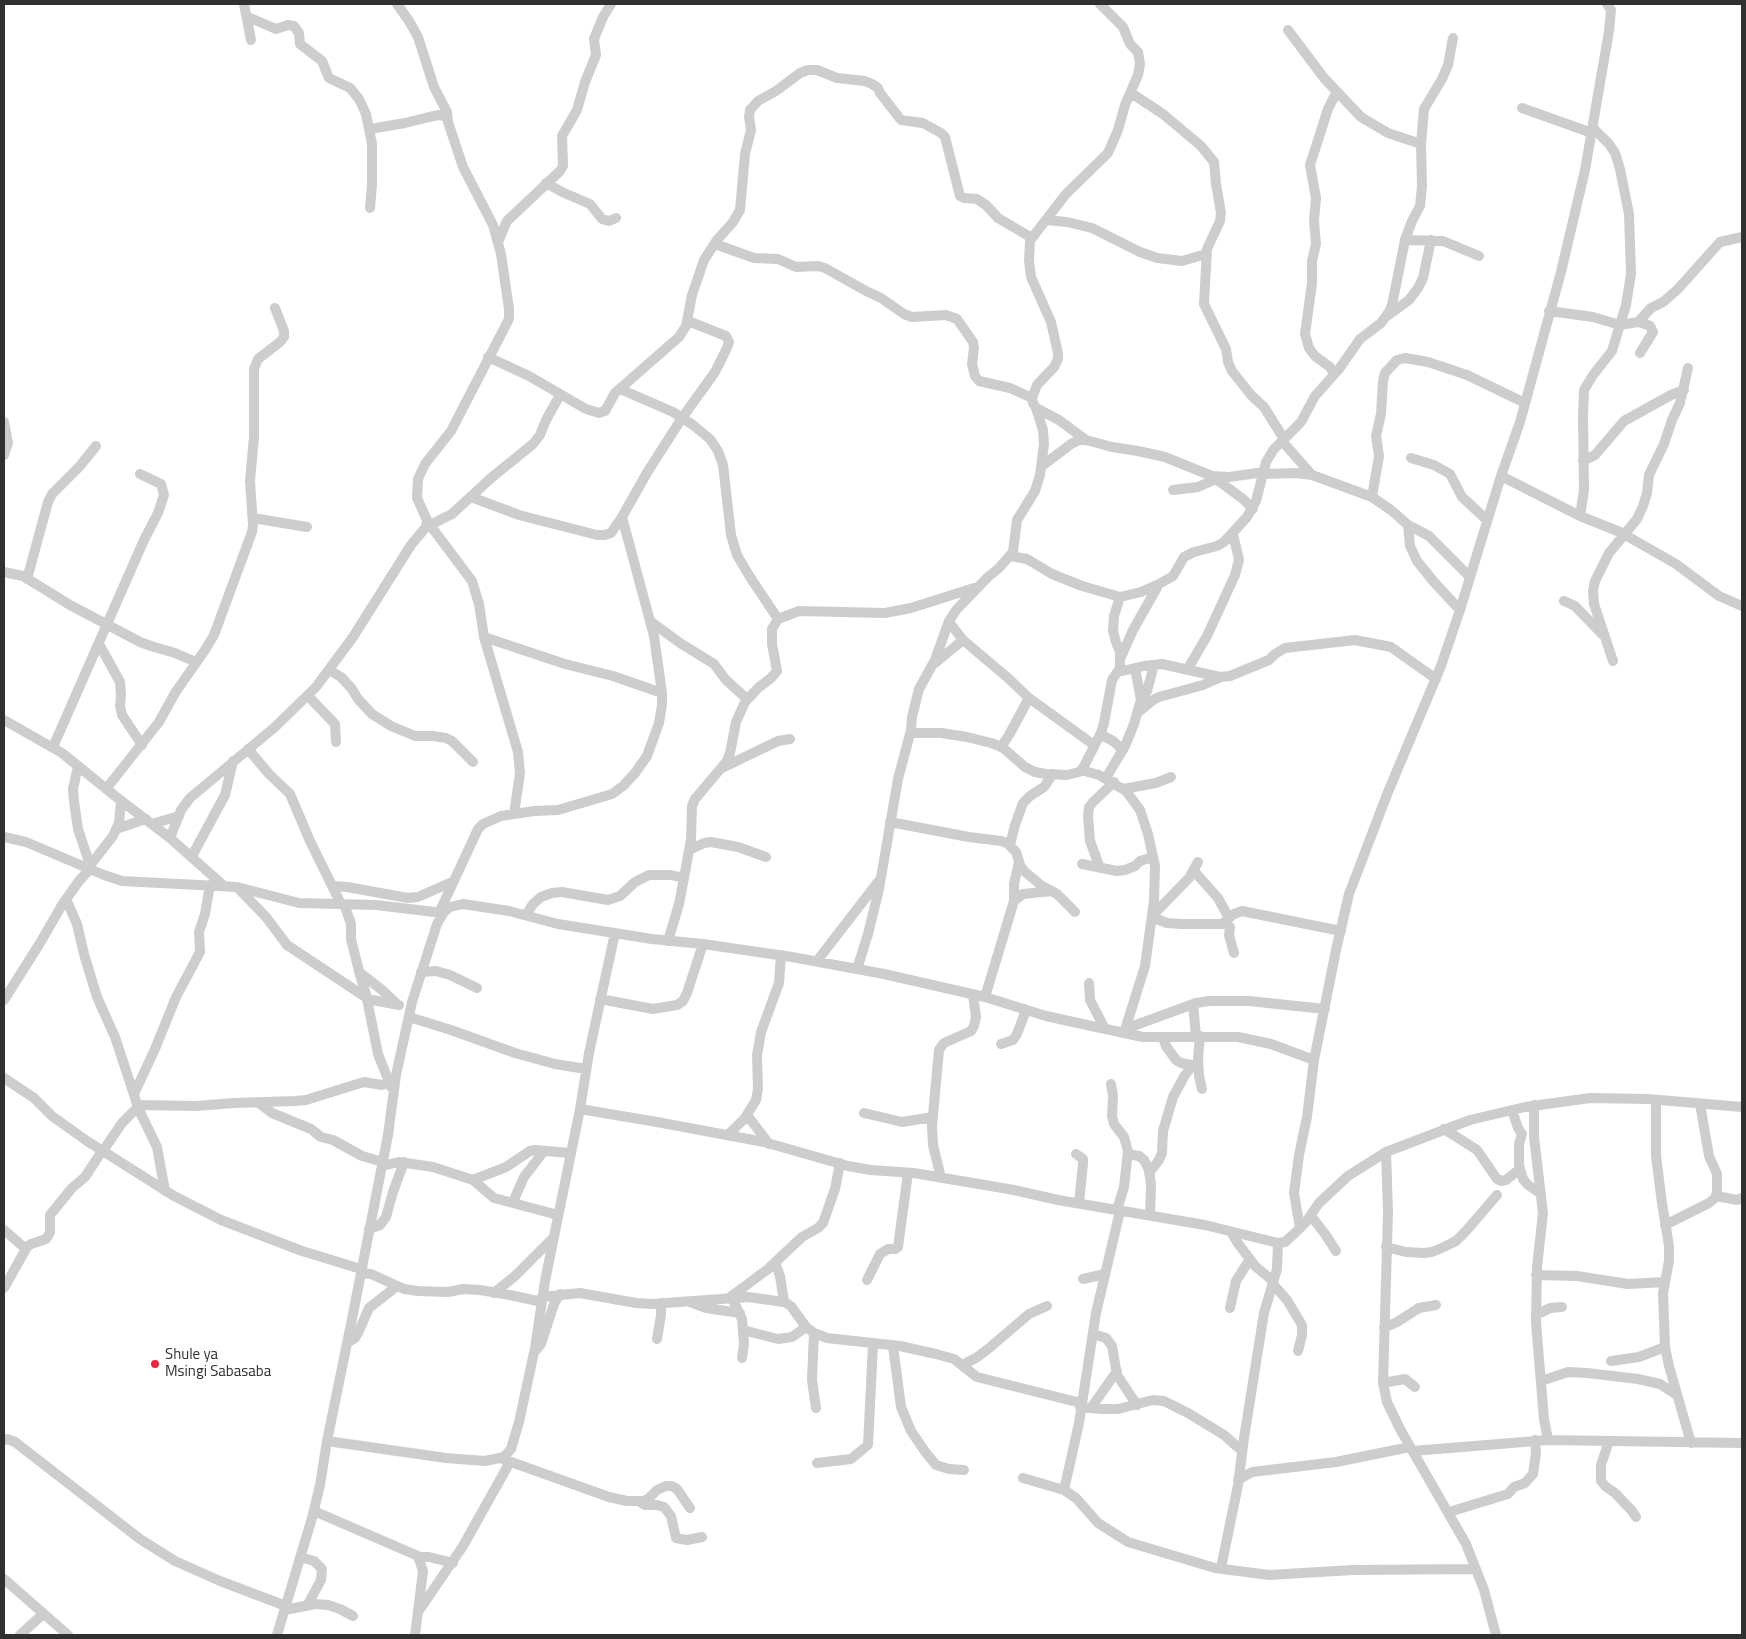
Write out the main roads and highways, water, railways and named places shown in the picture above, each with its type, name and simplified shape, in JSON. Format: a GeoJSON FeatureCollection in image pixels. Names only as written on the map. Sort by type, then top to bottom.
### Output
{"type":"FeatureCollection","features":[{"type":"Feature","properties":{"kind":"place","name":"Shule ya Msingi Sabasaba"},"geometry":{"type":"Point","coordinates":[155,1364]}}]}
